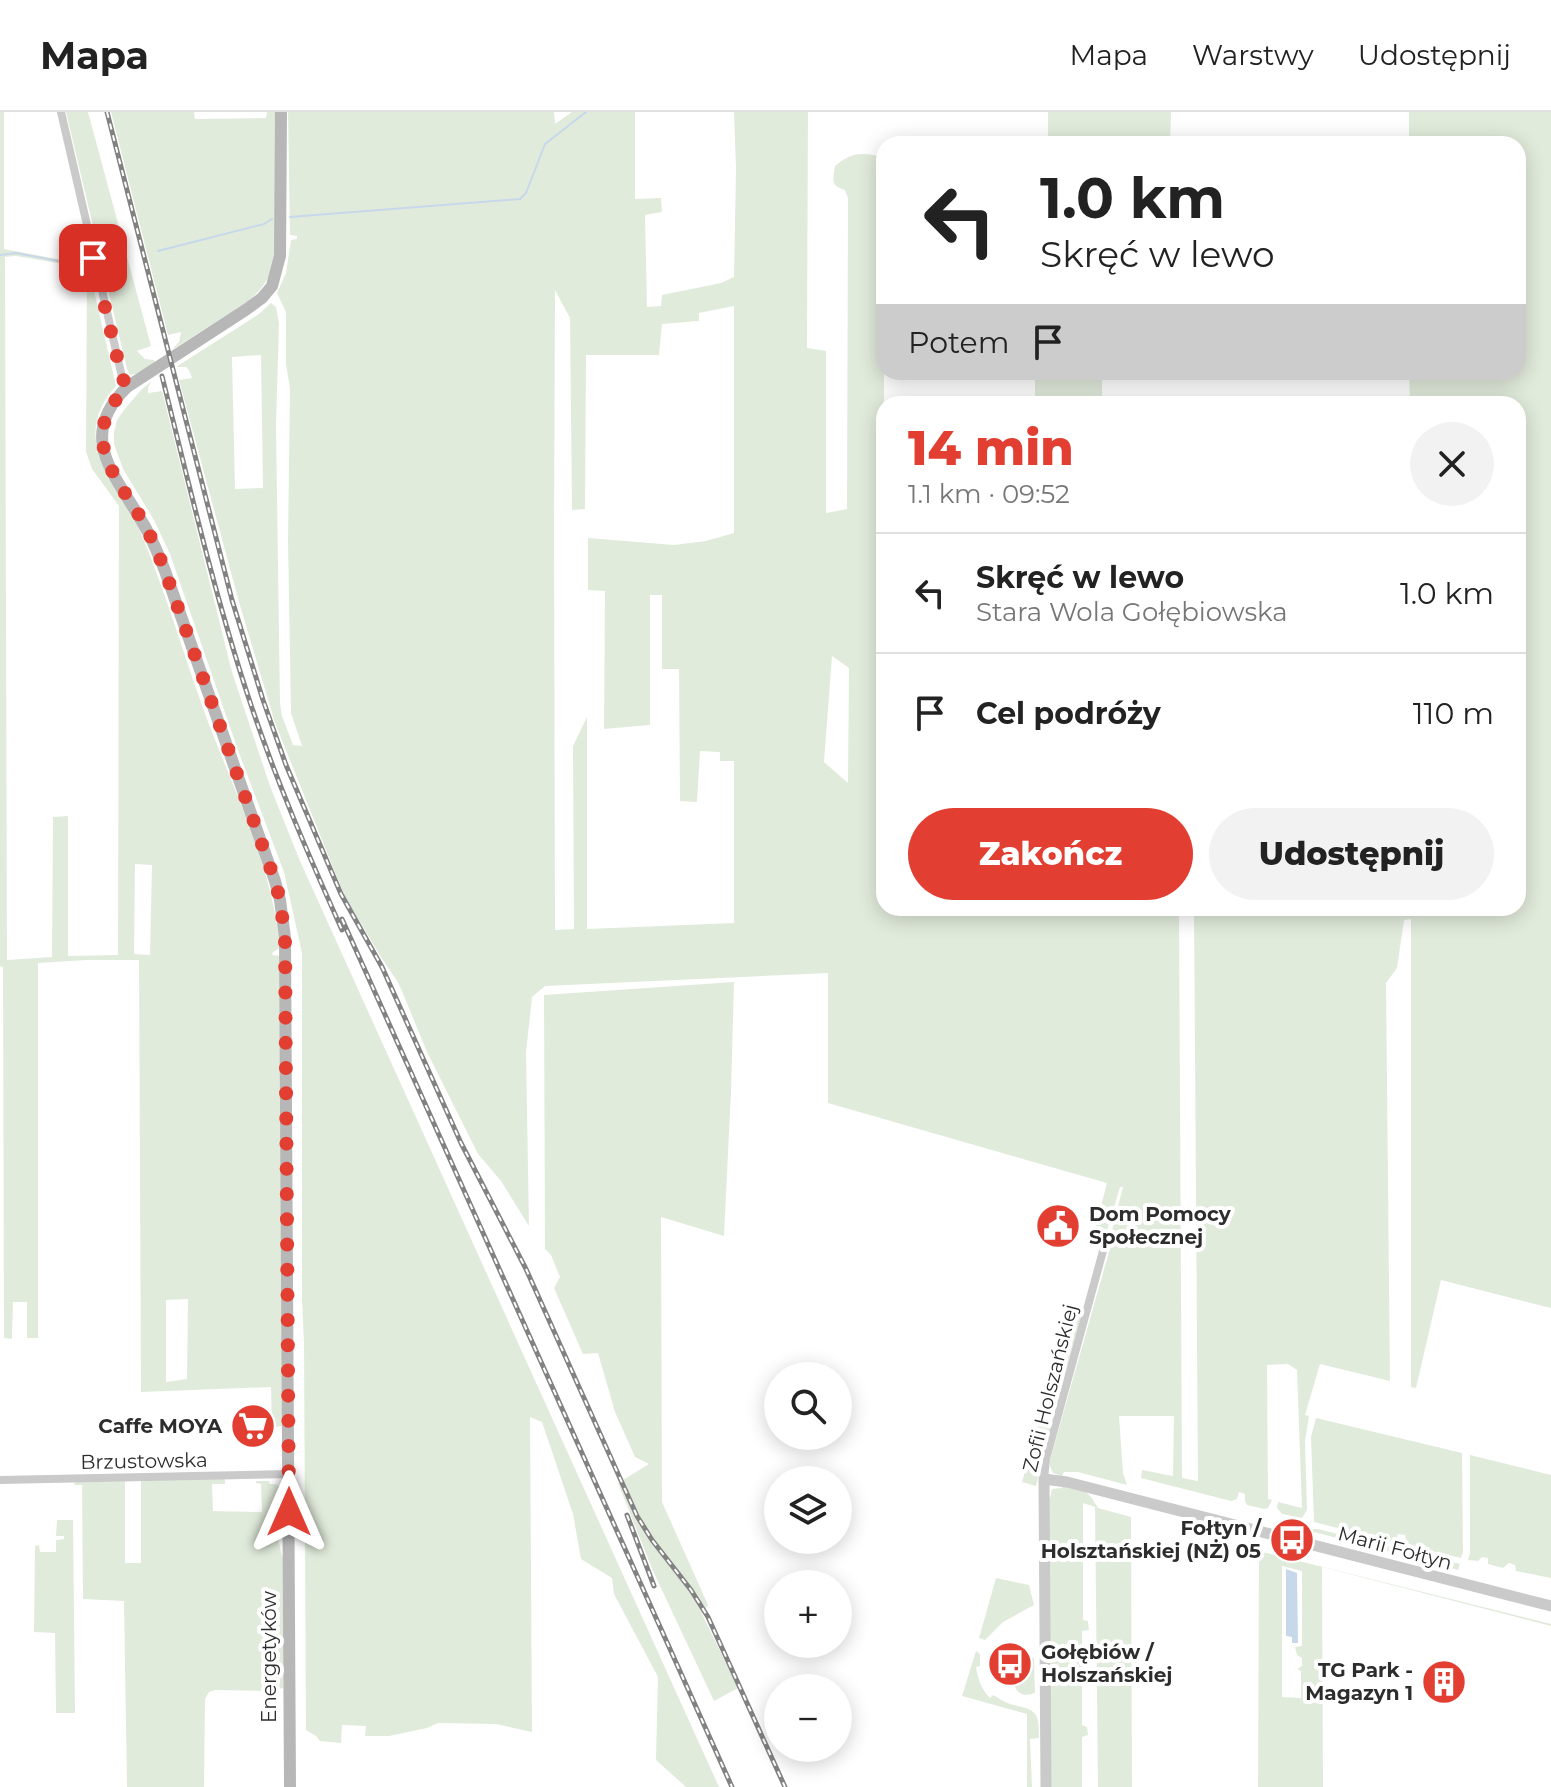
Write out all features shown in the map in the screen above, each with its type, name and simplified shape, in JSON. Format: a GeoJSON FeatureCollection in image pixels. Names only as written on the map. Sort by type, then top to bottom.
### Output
{"type":"FeatureCollection","features":[{"type":"Feature","properties":{"kind":"main road","name":"Energetyków"},"geometry":{"type":"LineString","coordinates":[[281,112],[280,256],[272,286],[256,303],[127,387],[113,401],[103,422],[103,449],[113,474],[144,523],[165,571],[275,881],[283,918],[290,1787]]}},
{"type":"Feature","properties":{"kind":"street"},"geometry":{"type":"LineString","coordinates":[[61,112],[96,271],[127,387]]}},
{"type":"Feature","properties":{"kind":"street","name":"Zofii Holszańskiej"},"geometry":{"type":"LineString","coordinates":[[1046,1787],[1046,1459],[1106,1240]]}},
{"type":"Feature","properties":{"kind":"street","name":"Brzustowska"},"geometry":{"type":"LineString","coordinates":[[0,1480],[289,1474]]}},
{"type":"Feature","properties":{"kind":"street","name":"Marii Fołtyn"},"geometry":{"type":"LineString","coordinates":[[1044,1479],[1067,1482],[1551,1606]]}},
{"type":"Feature","properties":{"kind":"green space"},"geometry":{"type":"Polygon","coordinates":[[[0,112],[4,112],[4,249],[88,265],[116,386],[97,418],[95,433],[99,453],[150,555],[204,711],[250,828],[276,918],[280,948],[272,955],[281,956],[282,1426],[272,1428],[271,1387],[141,1392],[139,960],[38,963],[38,1338],[27,1338],[27,1302],[13,1302],[12,1339],[4,1338],[3,967],[0,966],[0,112]],[[16,256],[5,257],[7,960],[52,957],[53,817],[68,816],[68,956],[118,955],[119,506],[92,469],[86,452],[87,268],[16,256]],[[135,864],[134,954],[150,955],[152,865],[135,864]],[[188,1299],[166,1300],[166,1382],[187,1379],[188,1299]]]}},
{"type":"Feature","properties":{"kind":"green space"},"geometry":{"type":"Polygon","coordinates":[[[66,112],[88,112],[151,346],[137,351],[145,359],[155,362],[137,374],[130,375],[127,369],[66,112]]]}},
{"type":"Feature","properties":{"kind":"green space"},"geometry":{"type":"Polygon","coordinates":[[[111,112],[194,112],[195,119],[266,118],[267,112],[276,112],[277,253],[270,276],[247,302],[172,350],[179,342],[181,332],[168,335],[111,112]]]}},
{"type":"Feature","properties":{"kind":"green space"},"geometry":{"type":"Polygon","coordinates":[[[288,112],[554,112],[555,124],[572,112],[635,112],[635,199],[661,198],[662,212],[645,215],[647,307],[661,306],[662,295],[721,283],[734,277],[734,112],[808,112],[807,348],[826,351],[826,513],[847,509],[848,198],[845,190],[834,182],[835,166],[858,154],[876,156],[876,380],[884,380],[884,396],[876,396],[876,916],[1179,916],[1182,1478],[1198,1481],[1194,916],[1526,916],[1526,396],[1410,396],[1409,380],[1526,380],[1526,136],[1409,136],[1409,112],[1551,112],[1551,1308],[1441,1280],[1416,1388],[1411,1387],[1411,919],[1404,920],[1397,968],[1386,983],[1390,1381],[1320,1364],[1305,1415],[1309,1416],[1305,1441],[1307,1510],[1302,1518],[1282,1514],[1277,1508],[1278,1502],[1302,1508],[1297,1370],[1288,1364],[1267,1365],[1268,1499],[1272,1500],[1268,1508],[1247,1505],[1245,1494],[1239,1492],[1237,1499],[1231,1501],[1141,1478],[1142,1470],[1173,1476],[1174,1416],[1119,1416],[1123,1473],[1127,1485],[1078,1472],[1064,1472],[1062,1476],[1053,1473],[1050,1460],[1109,1252],[1123,1187],[1120,1187],[1106,1234],[1101,1236],[1094,1233],[1107,1183],[828,1103],[828,973],[545,986],[532,997],[526,1053],[529,1226],[501,1181],[478,1154],[427,1052],[399,984],[345,897],[275,723],[179,380],[192,378],[186,367],[176,367],[259,314],[271,303],[276,307],[279,323],[276,425],[280,703],[293,745],[302,746],[291,713],[288,540],[290,389],[286,364],[286,312],[277,293],[286,273],[291,240],[297,239],[297,236],[290,235],[288,112]],[[555,290],[555,930],[574,929],[573,746],[587,717],[587,929],[734,923],[734,761],[720,761],[720,752],[700,751],[697,802],[680,801],[679,669],[662,669],[662,595],[650,595],[650,725],[604,729],[605,591],[588,590],[588,538],[674,545],[734,533],[734,306],[699,313],[699,321],[662,324],[659,355],[586,355],[585,509],[572,510],[570,318],[555,290]],[[261,355],[232,357],[235,489],[263,488],[261,355]],[[832,656],[824,762],[848,783],[849,668],[832,656]]]}},
{"type":"Feature","properties":{"kind":"green space"},"geometry":{"type":"Polygon","coordinates":[[[1048,112],[1171,112],[1170,136],[1048,136],[1048,112]]]}},
{"type":"Feature","properties":{"kind":"green space"},"geometry":{"type":"Polygon","coordinates":[[[1035,380],[1102,380],[1102,396],[1035,396],[1035,380]]]}},
{"type":"Feature","properties":{"kind":"green space"},"geometry":{"type":"Polygon","coordinates":[[[152,381],[148,393],[162,391],[232,672],[270,786],[300,861],[719,1787],[686,1787],[656,1760],[658,1677],[614,1594],[612,1578],[581,1559],[573,1514],[542,1422],[530,1417],[532,1732],[496,1724],[438,1723],[389,1736],[365,1736],[366,1726],[342,1725],[341,1743],[320,1741],[306,1730],[302,953],[284,872],[170,554],[154,520],[123,469],[114,444],[117,420],[152,381]]]}},
{"type":"Feature","properties":{"kind":"green space"},"geometry":{"type":"Polygon","coordinates":[[[734,982],[724,1236],[661,1217],[662,1502],[708,1605],[702,1614],[738,1688],[714,1701],[653,1571],[618,1483],[649,1464],[635,1457],[615,1412],[598,1353],[583,1354],[554,1288],[560,1277],[551,1255],[545,1249],[544,995],[734,982]]]}},
{"type":"Feature","properties":{"kind":"green space"},"geometry":{"type":"Polygon","coordinates":[[[1072,1310],[1081,1318],[1055,1410],[1042,1412],[1072,1310]]]}},
{"type":"Feature","properties":{"kind":"green space"},"geometry":{"type":"Polygon","coordinates":[[[1316,1418],[1462,1453],[1461,1558],[1407,1545],[1405,1535],[1398,1534],[1392,1542],[1314,1522],[1311,1437],[1316,1418]]]}},
{"type":"Feature","properties":{"kind":"green space"},"geometry":{"type":"Polygon","coordinates":[[[1040,1419],[1050,1429],[1036,1486],[1022,1482],[1040,1419]]]}},
{"type":"Feature","properties":{"kind":"green space"},"geometry":{"type":"Polygon","coordinates":[[[1470,1455],[1551,1475],[1551,1578],[1516,1571],[1515,1565],[1509,1563],[1503,1568],[1488,1564],[1488,1558],[1468,1560],[1470,1455]]]}},
{"type":"Feature","properties":{"kind":"green space"},"geometry":{"type":"Polygon","coordinates":[[[225,1478],[225,1484],[212,1484],[213,1511],[262,1512],[261,1484],[256,1481],[269,1481],[281,1488],[278,1539],[282,1556],[285,1557],[283,1688],[272,1691],[209,1692],[205,1699],[204,1787],[127,1787],[124,1601],[83,1599],[82,1485],[74,1485],[75,1482],[125,1481],[125,1563],[141,1563],[141,1480],[225,1478]]]}},
{"type":"Feature","properties":{"kind":"green space"},"geometry":{"type":"Polygon","coordinates":[[[1063,1486],[1085,1492],[1098,1508],[1131,1517],[1132,1787],[1098,1787],[1095,1507],[1083,1503],[1083,1620],[1088,1621],[1089,1630],[1082,1631],[1082,1725],[1087,1727],[1088,1735],[1082,1737],[1082,1787],[1051,1787],[1048,1498],[1052,1489],[1063,1486]]]}},
{"type":"Feature","properties":{"kind":"green space"},"geometry":{"type":"Polygon","coordinates":[[[57,1520],[73,1520],[75,1713],[56,1713],[55,1633],[34,1632],[35,1546],[39,1545],[40,1552],[56,1552],[56,1540],[64,1539],[64,1536],[56,1536],[57,1520]]]}},
{"type":"Feature","properties":{"kind":"green space"},"geometry":{"type":"Polygon","coordinates":[[[1313,1529],[1460,1564],[1458,1570],[1310,1531],[1313,1529]]]}},
{"type":"Feature","properties":{"kind":"green space"},"geometry":{"type":"Polygon","coordinates":[[[1259,1551],[1551,1624],[1322,1567],[1323,1787],[1258,1787],[1259,1551]],[[1282,1566],[1282,1697],[1301,1698],[1301,1671],[1297,1669],[1302,1666],[1302,1658],[1297,1655],[1295,1647],[1302,1646],[1302,1571],[1282,1566]]]}},
{"type":"Feature","properties":{"kind":"green space"},"geometry":{"type":"Polygon","coordinates":[[[996,1578],[1029,1585],[1034,1605],[1003,1622],[985,1640],[979,1638],[996,1578]]]}},
{"type":"Feature","properties":{"kind":"green space"},"geometry":{"type":"Polygon","coordinates":[[[976,1651],[980,1654],[980,1666],[976,1667],[979,1680],[990,1698],[993,1695],[1031,1710],[1037,1717],[1039,1738],[1030,1739],[1032,1787],[1027,1787],[1027,1714],[962,1696],[976,1651]]]}},
{"type":"Feature","properties":{"kind":"green space"},"geometry":{"type":"Polygon","coordinates":[[[1016,1657],[1034,1658],[1035,1693],[1027,1695],[1017,1690],[1013,1677],[1016,1657]]]}},
{"type":"Feature","properties":{"kind":"water"},"geometry":{"type":"Polygon","coordinates":[[[1286,1569],[1297,1573],[1298,1643],[1292,1643],[1292,1637],[1286,1636],[1286,1569]]]}},
{"type":"Feature","properties":{"kind":"waterway"},"geometry":{"type":"LineString","coordinates":[[290,217],[520,199],[526,193],[545,144],[586,112]]}},
{"type":"Feature","properties":{"kind":"waterway"},"geometry":{"type":"LineString","coordinates":[[158,251],[264,224],[272,219]]}},
{"type":"Feature","properties":{"kind":"waterway"},"geometry":{"type":"LineString","coordinates":[[0,255],[16,253],[85,266],[94,264]]}},
{"type":"Feature","properties":{"kind":"waterway"},"geometry":{"type":"LineString","coordinates":[[101,263],[115,260]]}},
{"type":"Feature","properties":{"kind":"railway"},"geometry":{"type":"LineString","coordinates":[[107,112],[232,600],[286,765],[341,894],[382,967],[461,1143],[526,1269],[637,1516],[708,1617],[785,1787]]}},
{"type":"Feature","properties":{"kind":"railway"},"geometry":{"type":"LineString","coordinates":[[162,376],[236,659],[292,816],[342,930]]}},
{"type":"Feature","properties":{"kind":"railway"},"geometry":{"type":"LineString","coordinates":[[342,919],[732,1787]]}},
{"type":"Feature","properties":{"kind":"railway"},"geometry":{"type":"LineString","coordinates":[[627,1515],[654,1586]]}},
{"type":"Feature","properties":{"kind":"place","name":"Dom Pomocy Społecznej"},"geometry":{"type":"Point","coordinates":[1058,1226]}},
{"type":"Feature","properties":{"kind":"place","name":"Caffe MOYA"},"geometry":{"type":"Point","coordinates":[253,1426]}},
{"type":"Feature","properties":{"kind":"place","name":"Fołtyn / Holsztańskiej (NŻ) 05"},"geometry":{"type":"Point","coordinates":[1292,1540]}},
{"type":"Feature","properties":{"kind":"place","name":"Gołębiów / Holszańskiej"},"geometry":{"type":"Point","coordinates":[1010,1664]}},
{"type":"Feature","properties":{"kind":"place","name":"TG Park - Magazyn 1"},"geometry":{"type":"Point","coordinates":[1444,1682]}},
{"type":"Feature","properties":{"kind":"route"},"geometry":{"type":"LineString","coordinates":[[93,258],[127,387],[113,401],[103,422],[103,449],[113,474],[144,523],[165,571],[275,881],[283,918],[289,1512]]}}]}
